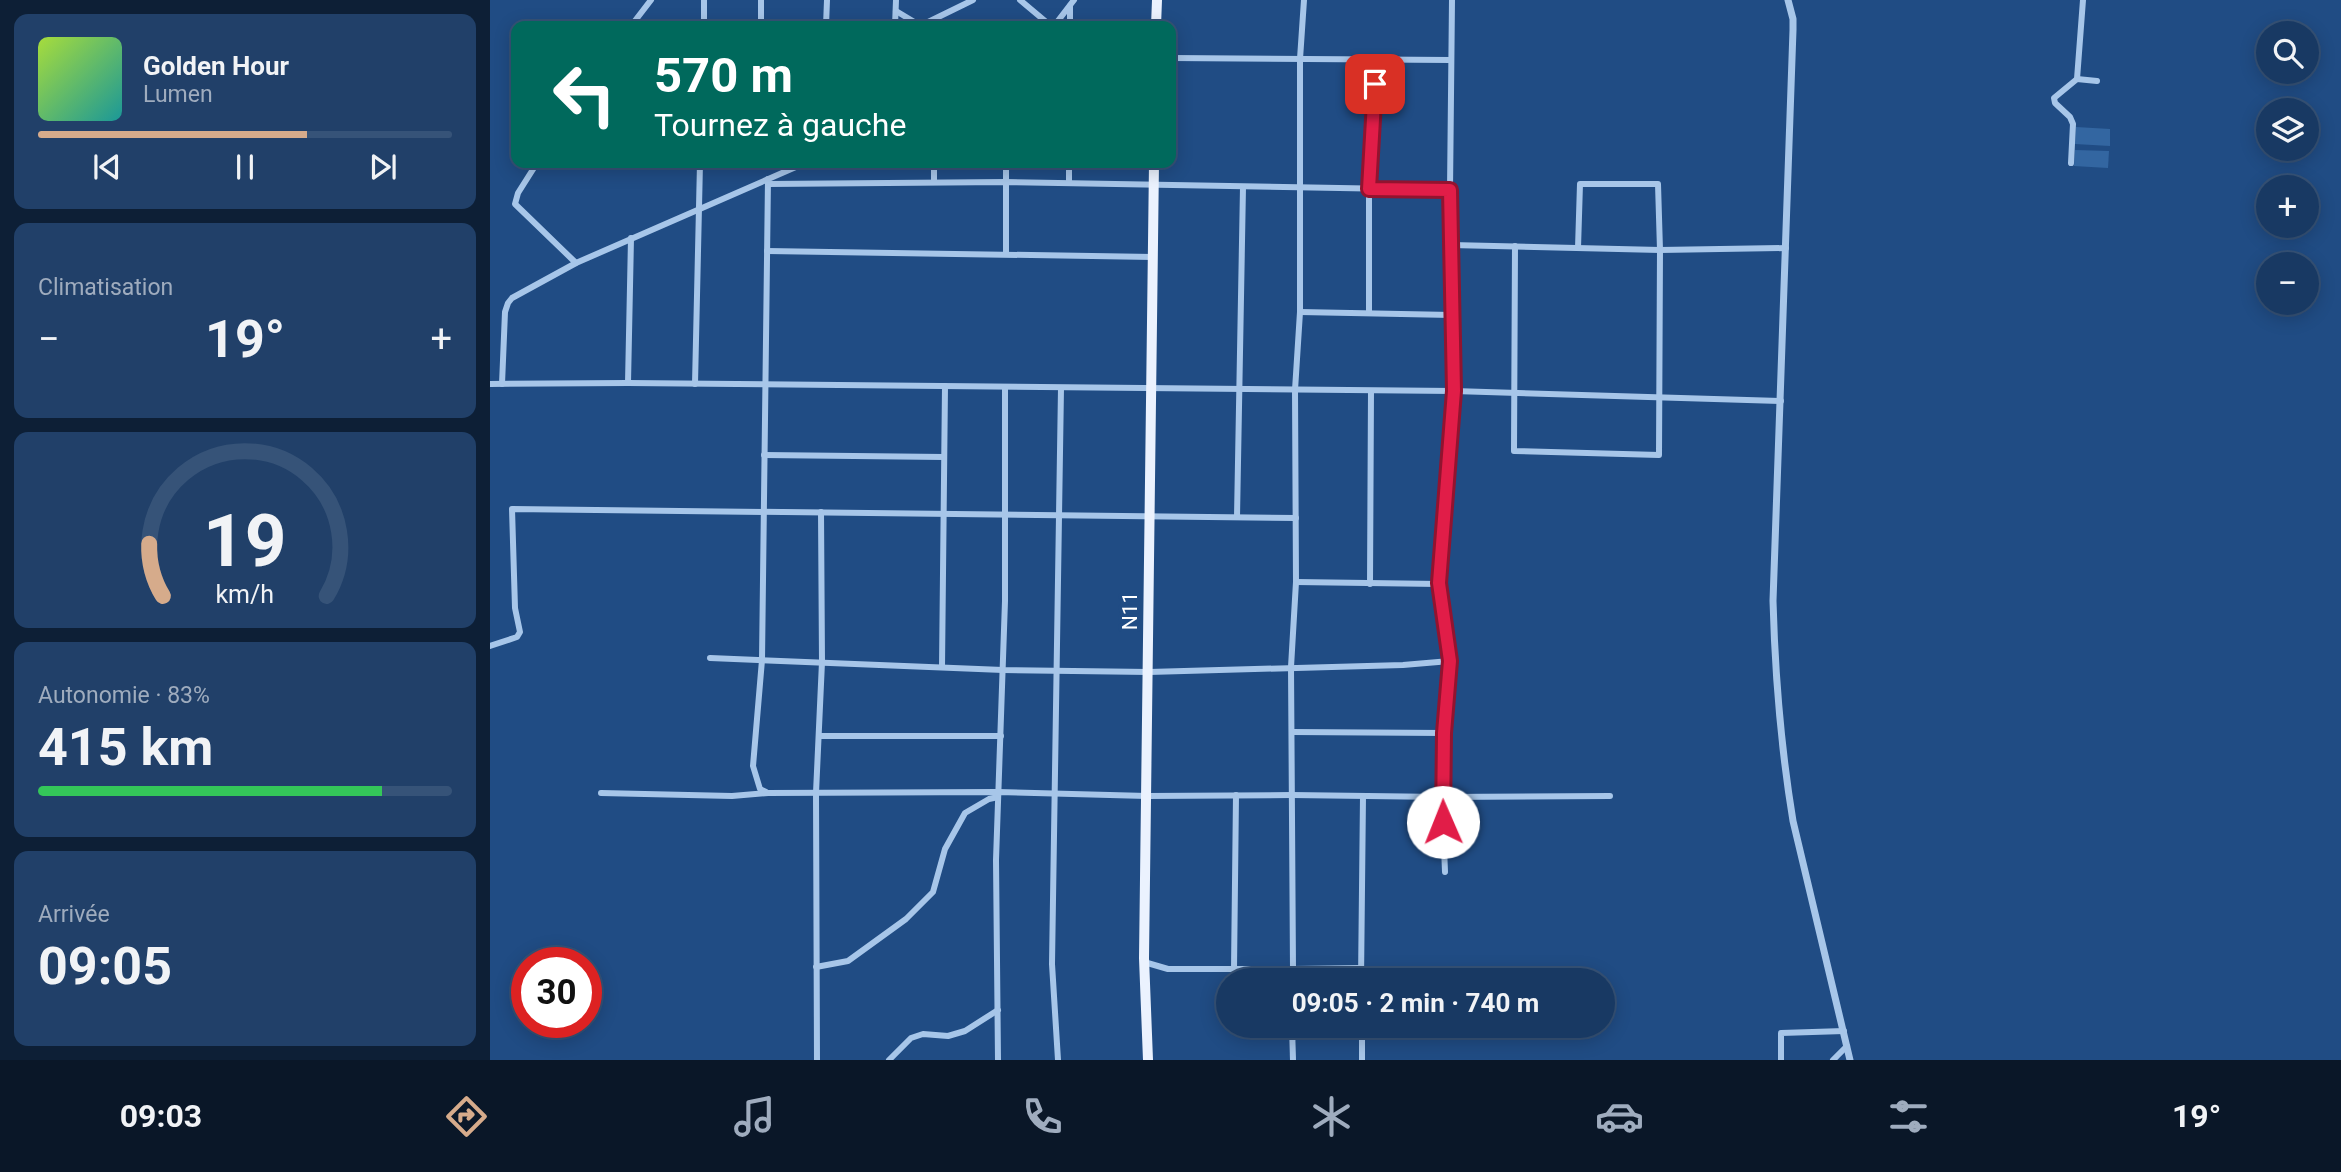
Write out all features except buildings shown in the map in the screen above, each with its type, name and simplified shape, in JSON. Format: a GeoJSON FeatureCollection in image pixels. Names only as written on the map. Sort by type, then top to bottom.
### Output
{"type":"FeatureCollection","features":[{"type":"Feature","properties":{"kind":"main road"},"geometry":{"type":"LineString","coordinates":[[1156,21],[1157,0]]}},
{"type":"Feature","properties":{"kind":"main road","name":"N11"},"geometry":{"type":"LineString","coordinates":[[1149,1060],[1144,962],[1154,168]]}},
{"type":"Feature","properties":{"kind":"street"},"geometry":{"type":"LineString","coordinates":[[635,21],[651,0]]}},
{"type":"Feature","properties":{"kind":"street"},"geometry":{"type":"LineString","coordinates":[[704,0],[704,21]]}},
{"type":"Feature","properties":{"kind":"street"},"geometry":{"type":"LineString","coordinates":[[761,0],[761,21]]}},
{"type":"Feature","properties":{"kind":"street"},"geometry":{"type":"LineString","coordinates":[[826,21],[827,0]]}},
{"type":"Feature","properties":{"kind":"street"},"geometry":{"type":"LineString","coordinates":[[895,0],[895,21]]}},
{"type":"Feature","properties":{"kind":"street"},"geometry":{"type":"LineString","coordinates":[[930,21],[973,0]]}},
{"type":"Feature","properties":{"kind":"street"},"geometry":{"type":"LineString","coordinates":[[1020,0],[1046,21]]}},
{"type":"Feature","properties":{"kind":"street"},"geometry":{"type":"LineString","coordinates":[[1293,968],[1291,667],[1296,582],[1295,390],[1300,312],[1300,60],[1304,0]]}},
{"type":"Feature","properties":{"kind":"street"},"geometry":{"type":"LineString","coordinates":[[1444,872],[1442,797],[1450,661],[1439,583],[1454,391],[1450,190],[1452,0]]}},
{"type":"Feature","properties":{"kind":"street"},"geometry":{"type":"LineString","coordinates":[[1788,0],[1793,30],[1773,601],[1774,642],[1793,821],[1850,1060]]}},
{"type":"Feature","properties":{"kind":"street"},"geometry":{"type":"LineString","coordinates":[[2071,163],[2073,124],[2070,117],[2054,103],[2054,99],[2077,79],[2083,0]]}},
{"type":"Feature","properties":{"kind":"street"},"geometry":{"type":"LineString","coordinates":[[1056,21],[1072,3]]}},
{"type":"Feature","properties":{"kind":"street"},"geometry":{"type":"LineString","coordinates":[[1070,21],[1072,3]]}},
{"type":"Feature","properties":{"kind":"street"},"geometry":{"type":"LineString","coordinates":[[895,11],[912,21]]}},
{"type":"Feature","properties":{"kind":"street"},"geometry":{"type":"LineString","coordinates":[[1176,58],[1451,60]]}},
{"type":"Feature","properties":{"kind":"street"},"geometry":{"type":"LineString","coordinates":[[1369,313],[1369,189],[1377,60]]}},
{"type":"Feature","properties":{"kind":"street"},"geometry":{"type":"LineString","coordinates":[[2077,79],[2097,81]]}},
{"type":"Feature","properties":{"kind":"street"},"geometry":{"type":"LineString","coordinates":[[534,168],[518,193],[515,204],[576,262]]}},
{"type":"Feature","properties":{"kind":"street"},"geometry":{"type":"LineString","coordinates":[[695,384],[700,168]]}},
{"type":"Feature","properties":{"kind":"street"},"geometry":{"type":"LineString","coordinates":[[502,384],[508,303],[512,298],[576,262],[699,207],[768,182],[795,168]]}},
{"type":"Feature","properties":{"kind":"street"},"geometry":{"type":"LineString","coordinates":[[934,168],[934,181]]}},
{"type":"Feature","properties":{"kind":"street"},"geometry":{"type":"LineString","coordinates":[[1006,168],[1006,254]]}},
{"type":"Feature","properties":{"kind":"street"},"geometry":{"type":"LineString","coordinates":[[1069,168],[1069,183]]}},
{"type":"Feature","properties":{"kind":"street"},"geometry":{"type":"LineString","coordinates":[[768,182],[934,181],[1450,190]]}},
{"type":"Feature","properties":{"kind":"street"},"geometry":{"type":"LineString","coordinates":[[768,182],[762,660],[753,766],[760,789],[768,793]]}},
{"type":"Feature","properties":{"kind":"street"},"geometry":{"type":"LineString","coordinates":[[1514,246],[1514,451],[1659,455],[1658,184],[1580,184],[1578,248]]}},
{"type":"Feature","properties":{"kind":"street"},"geometry":{"type":"LineString","coordinates":[[1237,517],[1242,187]]}},
{"type":"Feature","properties":{"kind":"street"},"geometry":{"type":"LineString","coordinates":[[628,383],[631,238]]}},
{"type":"Feature","properties":{"kind":"street"},"geometry":{"type":"LineString","coordinates":[[1451,245],[1660,250],[1786,248]]}},
{"type":"Feature","properties":{"kind":"street"},"geometry":{"type":"LineString","coordinates":[[767,251],[1153,257]]}},
{"type":"Feature","properties":{"kind":"street"},"geometry":{"type":"LineString","coordinates":[[1300,312],[1452,315]]}},
{"type":"Feature","properties":{"kind":"street"},"geometry":{"type":"LineString","coordinates":[[490,384],[1454,391],[1781,401]]}},
{"type":"Feature","properties":{"kind":"street"},"geometry":{"type":"LineString","coordinates":[[942,667],[945,386]]}},
{"type":"Feature","properties":{"kind":"street"},"geometry":{"type":"LineString","coordinates":[[998,1060],[996,860],[1003,670],[1005,387]]}},
{"type":"Feature","properties":{"kind":"street"},"geometry":{"type":"LineString","coordinates":[[1058,1060],[1052,964],[1061,388]]}},
{"type":"Feature","properties":{"kind":"street"},"geometry":{"type":"LineString","coordinates":[[1370,584],[1371,391]]}},
{"type":"Feature","properties":{"kind":"street"},"geometry":{"type":"LineString","coordinates":[[764,455],[944,457]]}},
{"type":"Feature","properties":{"kind":"street"},"geometry":{"type":"LineString","coordinates":[[490,646],[517,637],[520,632],[515,608],[512,509],[1296,518]]}},
{"type":"Feature","properties":{"kind":"street"},"geometry":{"type":"LineString","coordinates":[[817,1060],[816,793],[822,662],[821,512]]}},
{"type":"Feature","properties":{"kind":"street"},"geometry":{"type":"LineString","coordinates":[[1296,582],[1439,583]]}},
{"type":"Feature","properties":{"kind":"street"},"geometry":{"type":"LineString","coordinates":[[710,658],[1003,670],[1149,672],[1404,665],[1450,661]]}},
{"type":"Feature","properties":{"kind":"street"},"geometry":{"type":"LineString","coordinates":[[1292,732],[1444,733]]}},
{"type":"Feature","properties":{"kind":"street"},"geometry":{"type":"LineString","coordinates":[[819,736],[1000,736]]}},
{"type":"Feature","properties":{"kind":"street"},"geometry":{"type":"LineString","coordinates":[[601,793],[732,796],[768,793],[1610,796]]}},
{"type":"Feature","properties":{"kind":"street"},"geometry":{"type":"LineString","coordinates":[[816,967],[848,961],[906,919],[933,892],[945,849],[965,813],[998,795]]}},
{"type":"Feature","properties":{"kind":"street"},"geometry":{"type":"LineString","coordinates":[[1234,968],[1236,795]]}},
{"type":"Feature","properties":{"kind":"street"},"geometry":{"type":"LineString","coordinates":[[1361,968],[1363,796]]}},
{"type":"Feature","properties":{"kind":"street"},"geometry":{"type":"LineString","coordinates":[[1144,962],[1168,969],[1216,969]]}},
{"type":"Feature","properties":{"kind":"street"},"geometry":{"type":"LineString","coordinates":[[889,1060],[911,1038],[923,1034],[948,1036],[965,1031],[998,1010]]}},
{"type":"Feature","properties":{"kind":"street"},"geometry":{"type":"LineString","coordinates":[[1781,1060],[1781,1033],[1844,1031]]}},
{"type":"Feature","properties":{"kind":"street"},"geometry":{"type":"LineString","coordinates":[[1292,1038],[1293,1060]]}},
{"type":"Feature","properties":{"kind":"street"},"geometry":{"type":"LineString","coordinates":[[1362,1038],[1362,1060]]}},
{"type":"Feature","properties":{"kind":"street"},"geometry":{"type":"LineString","coordinates":[[1833,1060],[1847,1045]]}},
{"type":"Feature","properties":{"kind":"shaded area"},"geometry":{"type":"Polygon","coordinates":[[[2076,127],[2110,129],[2110,146],[2075,144],[2076,127]]]}},
{"type":"Feature","properties":{"kind":"shaded area"},"geometry":{"type":"Polygon","coordinates":[[[2075,150],[2109,151],[2108,168],[2074,166],[2075,150]]]}},
{"type":"Feature","properties":{"kind":"route"},"geometry":{"type":"LineString","coordinates":[[1375,84],[1369,189],[1450,190],[1454,391],[1439,583],[1450,661],[1444,733],[1443,822]]}}]}
